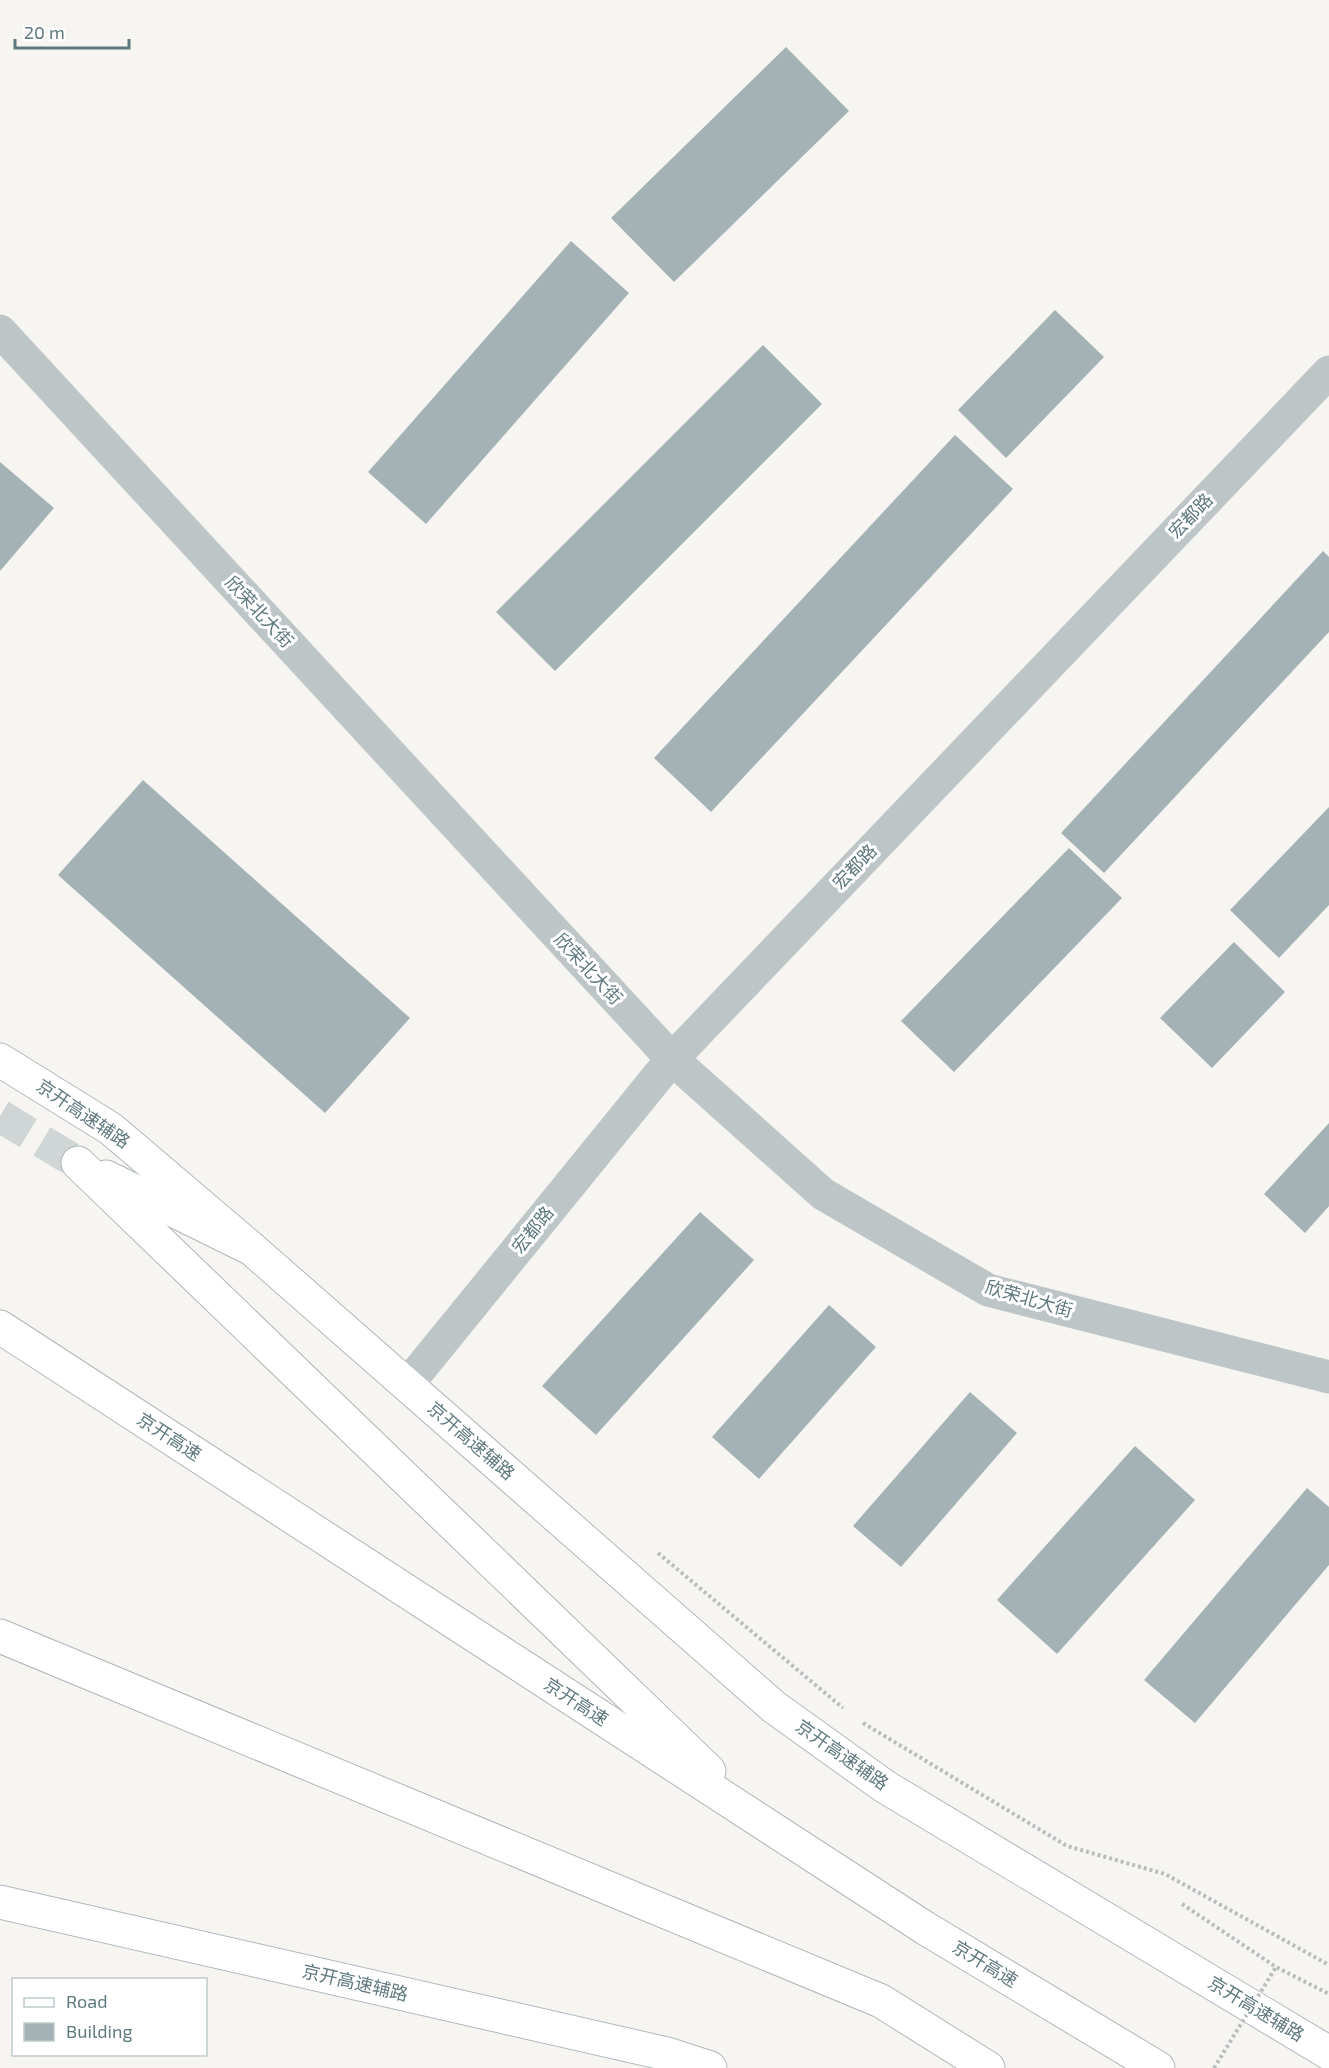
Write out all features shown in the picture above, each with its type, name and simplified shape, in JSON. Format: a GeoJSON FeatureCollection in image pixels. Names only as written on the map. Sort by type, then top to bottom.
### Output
{"type":"FeatureCollection","features":[{"type":"Feature","properties":{"kind":"main road","name":"京开高速辅路"},"geometry":{"type":"LineString","coordinates":[[0,1060],[111,1129],[252,1249],[774,1707],[884,1786],[1329,2053]]}},
{"type":"Feature","properties":{"kind":"main road"},"geometry":{"type":"LineString","coordinates":[[252,1249],[78,1163],[765,1825]]}},
{"type":"Feature","properties":{"kind":"main road","name":"京开高速"},"geometry":{"type":"LineString","coordinates":[[0,1326],[925,1928],[1158,2068]]}},
{"type":"Feature","properties":{"kind":"main road"},"geometry":{"type":"LineString","coordinates":[[0,1636],[881,2001],[988,2068]]}},
{"type":"Feature","properties":{"kind":"main road","name":"京开高速辅路"},"geometry":{"type":"LineString","coordinates":[[0,1902],[668,2055],[710,2068]]}},
{"type":"Feature","properties":{"kind":"street","name":"欣荣北大街"},"geometry":{"type":"LineString","coordinates":[[0,331],[672,1059],[823,1194],[988,1290],[1329,1377]]}},
{"type":"Feature","properties":{"kind":"street","name":"宏都路"},"geometry":{"type":"LineString","coordinates":[[407,1385],[672,1059],[1329,372]]}},
{"type":"Feature","properties":{"kind":"path"},"geometry":{"type":"LineString","coordinates":[[657,1552],[844,1710]]}},
{"type":"Feature","properties":{"kind":"path","name":"京开高速辅路"},"geometry":{"type":"LineString","coordinates":[[854,1717],[1067,1846],[1165,1874],[1329,1965]]}},
{"type":"Feature","properties":{"kind":"path"},"geometry":{"type":"LineString","coordinates":[[1182,1904],[1276,1967],[1329,1994]]}},
{"type":"Feature","properties":{"kind":"path"},"geometry":{"type":"LineString","coordinates":[[1214,2068],[1276,1967]]}},
{"type":"Feature","properties":{"kind":"building"},"geometry":{"type":"Polygon","coordinates":[[[786,47],[849,111],[674,282],[611,218],[786,47]]]}},
{"type":"Feature","properties":{"kind":"building"},"geometry":{"type":"Polygon","coordinates":[[[571,241],[629,293],[426,524],[368,472],[571,241]]]}},
{"type":"Feature","properties":{"kind":"building"},"geometry":{"type":"Polygon","coordinates":[[[1055,310],[1104,357],[1006,458],[958,410],[1055,310]]]}},
{"type":"Feature","properties":{"kind":"building"},"geometry":{"type":"Polygon","coordinates":[[[763,345],[822,404],[555,671],[496,612],[763,345]]]}},
{"type":"Feature","properties":{"kind":"building"},"geometry":{"type":"Polygon","coordinates":[[[955,435],[1013,489],[711,812],[654,758],[955,435]]]}},
{"type":"Feature","properties":{"kind":"building"},"geometry":{"type":"Polygon","coordinates":[[[0,462],[54,508],[0,571],[0,462]]]}},
{"type":"Feature","properties":{"kind":"building"},"geometry":{"type":"Polygon","coordinates":[[[1323,551],[1329,557],[1329,632],[1104,873],[1061,833],[1323,551]]]}},
{"type":"Feature","properties":{"kind":"building"},"geometry":{"type":"Polygon","coordinates":[[[143,780],[410,1018],[325,1113],[58,875],[143,780]]]}},
{"type":"Feature","properties":{"kind":"building"},"geometry":{"type":"Polygon","coordinates":[[[1329,807],[1329,905],[1279,958],[1230,910],[1329,807]]]}},
{"type":"Feature","properties":{"kind":"building"},"geometry":{"type":"Polygon","coordinates":[[[1069,848],[1122,898],[954,1072],[901,1021],[1069,848]]]}},
{"type":"Feature","properties":{"kind":"building"},"geometry":{"type":"Polygon","coordinates":[[[1234,942],[1285,992],[1212,1068],[1160,1018],[1234,942]]]}},
{"type":"Feature","properties":{"kind":"building"},"geometry":{"type":"Polygon","coordinates":[[[1329,1123],[1329,1206],[1305,1233],[1264,1194],[1329,1123]]]}},
{"type":"Feature","properties":{"kind":"building"},"geometry":{"type":"Polygon","coordinates":[[[700,1212],[754,1260],[596,1435],[542,1386],[700,1212]]]}},
{"type":"Feature","properties":{"kind":"building"},"geometry":{"type":"Polygon","coordinates":[[[829,1305],[876,1347],[759,1479],[712,1437],[829,1305]]]}},
{"type":"Feature","properties":{"kind":"building"},"geometry":{"type":"Polygon","coordinates":[[[970,1392],[1017,1433],[901,1567],[853,1526],[970,1392]]]}},
{"type":"Feature","properties":{"kind":"building"},"geometry":{"type":"Polygon","coordinates":[[[1135,1446],[1195,1500],[1057,1654],[997,1600],[1135,1446]]]}},
{"type":"Feature","properties":{"kind":"building"},"geometry":{"type":"Polygon","coordinates":[[[1307,1488],[1329,1507],[1329,1565],[1195,1723],[1144,1680],[1307,1488]]]}},
{"type":"Feature","properties":{"kind":"tunnel"},"geometry":{"type":"LineString","coordinates":[[0,1116],[78,1163]]}}]}
